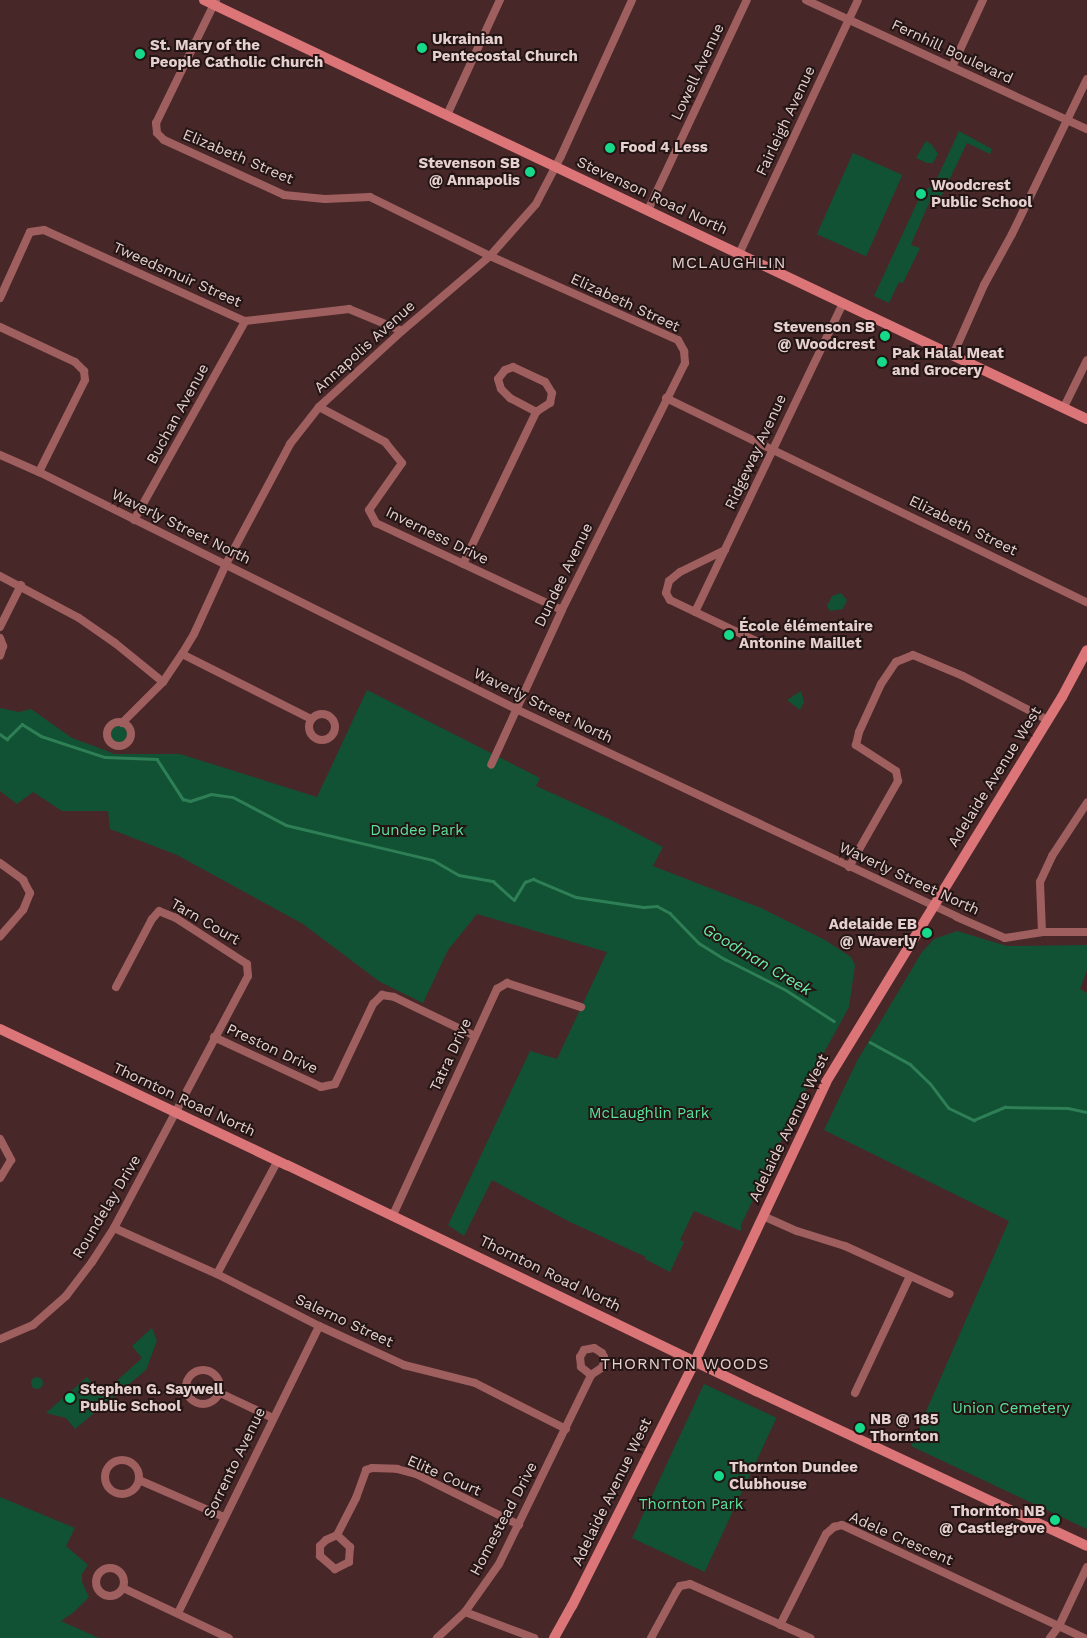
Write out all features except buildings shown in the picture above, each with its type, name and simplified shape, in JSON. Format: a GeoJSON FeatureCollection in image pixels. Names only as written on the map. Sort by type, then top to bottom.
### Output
{"type":"FeatureCollection","features":[{"type":"Feature","properties":{"kind":"main road","name":"Stevenson Road North"},"geometry":{"type":"LineString","coordinates":[[204,0],[215,2],[447,115],[1087,419]]}},
{"type":"Feature","properties":{"kind":"main road","name":"Adelaide Avenue West"},"geometry":{"type":"LineString","coordinates":[[554,1638],[572,1606],[695,1361],[826,1082],[1048,720],[1087,650]]}},
{"type":"Feature","properties":{"kind":"main road","name":"Thornton Road North"},"geometry":{"type":"LineString","coordinates":[[0,1029],[1087,1546]]}},
{"type":"Feature","properties":{"kind":"street"},"geometry":{"type":"LineString","coordinates":[[447,115],[500,0]]}},
{"type":"Feature","properties":{"kind":"street","name":"Annapolis Avenue"},"geometry":{"type":"LineString","coordinates":[[122,723],[163,682],[182,654],[194,634],[226,564],[290,444],[319,407],[490,256],[536,204],[556,167],[632,0]]}},
{"type":"Feature","properties":{"kind":"street","name":"Lowell Avenue"},"geometry":{"type":"LineString","coordinates":[[648,210],[747,0]]}},
{"type":"Feature","properties":{"kind":"street","name":"Fernhill Boulevard"},"geometry":{"type":"LineString","coordinates":[[806,0],[1087,129]]}},
{"type":"Feature","properties":{"kind":"street","name":"Fairleigh Avenue"},"geometry":{"type":"LineString","coordinates":[[740,254],[858,0]]}},
{"type":"Feature","properties":{"kind":"street"},"geometry":{"type":"LineString","coordinates":[[952,67],[983,0]]}},
{"type":"Feature","properties":{"kind":"street","name":"Elizabeth Street"},"geometry":{"type":"LineString","coordinates":[[215,2],[156,123],[157,133],[164,140],[284,195],[325,199],[370,197],[490,256],[678,340],[684,352],[685,363],[666,398],[1087,602]]}},
{"type":"Feature","properties":{"kind":"street"},"geometry":{"type":"LineString","coordinates":[[953,356],[984,285],[1087,79]]}},
{"type":"Feature","properties":{"kind":"street","name":"Tweedsmuir Street"},"geometry":{"type":"LineString","coordinates":[[0,298],[30,232],[44,230],[245,321],[349,309],[402,332]]}},
{"type":"Feature","properties":{"kind":"street","name":"Ridgeway Avenue"},"geometry":{"type":"LineString","coordinates":[[695,612],[843,303]]}},
{"type":"Feature","properties":{"kind":"street","name":"Buchan Avenue"},"geometry":{"type":"LineString","coordinates":[[134,520],[245,321]]}},
{"type":"Feature","properties":{"kind":"street"},"geometry":{"type":"LineString","coordinates":[[0,327],[75,362],[84,371],[86,380],[39,472]]}},
{"type":"Feature","properties":{"kind":"street"},"geometry":{"type":"LineString","coordinates":[[1064,408],[1087,360]]}},
{"type":"Feature","properties":{"kind":"street"},"geometry":{"type":"LineString","coordinates":[[463,564],[536,412],[550,403],[552,393],[545,382],[513,367],[505,370],[498,379],[500,389],[510,398],[536,412]]}},
{"type":"Feature","properties":{"kind":"street","name":"Dundee Avenue"},"geometry":{"type":"LineString","coordinates":[[491,765],[518,710],[562,610],[666,398]]}},
{"type":"Feature","properties":{"kind":"street","name":"Inverness Drive"},"geometry":{"type":"LineString","coordinates":[[319,407],[384,442],[402,463],[370,510],[376,523],[562,610]]}},
{"type":"Feature","properties":{"kind":"street","name":"Waverly Street North"},"geometry":{"type":"LineString","coordinates":[[0,455],[39,472],[226,564],[518,710],[933,906],[1005,938],[1042,932],[1087,932]]}},
{"type":"Feature","properties":{"kind":"street"},"geometry":{"type":"LineString","coordinates":[[725,550],[680,572],[669,581],[666,593],[670,600],[758,642]]}},
{"type":"Feature","properties":{"kind":"street"},"geometry":{"type":"LineString","coordinates":[[0,576],[79,618],[116,643],[163,682]]}},
{"type":"Feature","properties":{"kind":"street"},"geometry":{"type":"LineString","coordinates":[[0,627],[21,586]]}},
{"type":"Feature","properties":{"kind":"street"},"geometry":{"type":"LineString","coordinates":[[0,638],[3,646],[0,656]]}},
{"type":"Feature","properties":{"kind":"street"},"geometry":{"type":"LineString","coordinates":[[182,654],[311,719]]}},
{"type":"Feature","properties":{"kind":"street"},"geometry":{"type":"LineString","coordinates":[[849,866],[898,781],[896,771],[856,745],[859,732],[877,692],[896,662],[913,655],[963,676],[1048,720]]}},
{"type":"Feature","properties":{"kind":"street"},"geometry":{"type":"LineString","coordinates":[[1042,932],[1040,882],[1052,856],[1087,803]]}},
{"type":"Feature","properties":{"kind":"street"},"geometry":{"type":"LineString","coordinates":[[0,863],[23,880],[30,893],[23,910],[0,936]]}},
{"type":"Feature","properties":{"kind":"street","name":"Tarn Court"},"geometry":{"type":"LineString","coordinates":[[116,987],[152,919],[159,911],[176,918],[248,964],[248,976],[214,1037],[176,1112]]}},
{"type":"Feature","properties":{"kind":"street","name":"Tatra Drive"},"geometry":{"type":"LineString","coordinates":[[392,1215],[497,989],[504,984],[581,1007]]}},
{"type":"Feature","properties":{"kind":"street","name":"Preston Drive"},"geometry":{"type":"LineString","coordinates":[[214,1037],[321,1087],[335,1084],[373,1004],[382,995],[394,996],[475,1036]]}},
{"type":"Feature","properties":{"kind":"street","name":"Roundelay Drive"},"geometry":{"type":"LineString","coordinates":[[0,1339],[33,1324],[66,1296],[114,1228],[176,1112]]}},
{"type":"Feature","properties":{"kind":"street"},"geometry":{"type":"LineString","coordinates":[[0,1139],[11,1160],[0,1178]]}},
{"type":"Feature","properties":{"kind":"street"},"geometry":{"type":"LineString","coordinates":[[218,1274],[278,1160]]}},
{"type":"Feature","properties":{"kind":"street"},"geometry":{"type":"LineString","coordinates":[[763,1216],[797,1231],[845,1246],[950,1294]]}},
{"type":"Feature","properties":{"kind":"street","name":"Salerno Street"},"geometry":{"type":"LineString","coordinates":[[114,1228],[218,1274],[319,1326],[404,1365],[475,1384],[566,1429]]}},
{"type":"Feature","properties":{"kind":"street"},"geometry":{"type":"LineString","coordinates":[[855,1393],[910,1276]]}},
{"type":"Feature","properties":{"kind":"street","name":"Sorrento Avenue"},"geometry":{"type":"LineString","coordinates":[[178,1613],[319,1326]]}},
{"type":"Feature","properties":{"kind":"street"},"geometry":{"type":"LineString","coordinates":[[202,1369],[215,1374],[220,1386],[218,1392],[215,1400],[204,1404],[190,1399],[186,1388],[190,1374],[202,1369]]}},
{"type":"Feature","properties":{"kind":"street","name":"Homestead Drive"},"geometry":{"type":"LineString","coordinates":[[437,1638],[465,1612],[489,1581],[519,1525],[591,1375]]}},
{"type":"Feature","properties":{"kind":"street"},"geometry":{"type":"LineString","coordinates":[[218,1392],[273,1418]]}},
{"type":"Feature","properties":{"kind":"street"},"geometry":{"type":"LineString","coordinates":[[124,1459],[135,1464],[140,1473],[139,1480],[133,1492],[121,1496],[110,1490],[105,1482],[106,1470],[110,1464],[124,1459]]}},
{"type":"Feature","properties":{"kind":"street","name":"Elite Court"},"geometry":{"type":"LineString","coordinates":[[337,1535],[350,1547],[349,1562],[335,1569],[320,1556],[320,1546],[326,1540],[337,1535],[356,1498],[366,1470],[372,1468],[397,1469],[416,1474],[519,1525]]}},
{"type":"Feature","properties":{"kind":"street"},"geometry":{"type":"LineString","coordinates":[[139,1480],[224,1517]]}},
{"type":"Feature","properties":{"kind":"street","name":"Adele Crescent"},"geometry":{"type":"LineString","coordinates":[[780,1625],[826,1534],[834,1527],[842,1525],[1059,1626]]}},
{"type":"Feature","properties":{"kind":"street"},"geometry":{"type":"LineString","coordinates":[[1050,1638],[1059,1626],[1087,1567]]}},
{"type":"Feature","properties":{"kind":"street"},"geometry":{"type":"LineString","coordinates":[[651,1638],[676,1592],[685,1584],[697,1586],[810,1638]]}},
{"type":"Feature","properties":{"kind":"street"},"geometry":{"type":"LineString","coordinates":[[123,1588],[229,1638]]}},
{"type":"Feature","properties":{"kind":"street"},"geometry":{"type":"LineString","coordinates":[[465,1612],[534,1638]]}},
{"type":"Feature","properties":{"kind":"street"},"geometry":{"type":"LineString","coordinates":[[1059,1626],[1084,1638]]}},
{"type":"Feature","properties":{"kind":"green space"},"geometry":{"type":"Polygon","coordinates":[[[959,131],[992,149],[990,154],[967,143],[940,199],[932,196],[911,245],[920,248],[903,283],[899,282],[889,303],[874,296],[922,192],[934,185],[959,131]]]}},
{"type":"Feature","properties":{"kind":"green space"},"geometry":{"type":"Polygon","coordinates":[[[926,141],[932,145],[938,154],[933,163],[927,163],[916,158],[926,141]]]}},
{"type":"Feature","properties":{"kind":"green space"},"geometry":{"type":"Polygon","coordinates":[[[853,153],[902,175],[866,256],[817,234],[853,153]]]}},
{"type":"Feature","properties":{"kind":"green space"},"geometry":{"type":"Polygon","coordinates":[[[841,593],[847,600],[843,609],[830,611],[827,606],[832,596],[841,593]]]}},
{"type":"Feature","properties":{"kind":"green space"},"geometry":{"type":"Polygon","coordinates":[[[367,690],[540,778],[536,786],[609,819],[663,847],[653,866],[761,908],[825,940],[851,957],[855,965],[849,1007],[820,1060],[741,1225],[741,1231],[694,1211],[680,1240],[684,1242],[670,1272],[645,1259],[646,1257],[568,1221],[492,1180],[464,1236],[448,1225],[530,1051],[557,1059],[607,952],[477,914],[448,950],[423,1003],[380,982],[303,924],[177,855],[110,829],[108,811],[62,811],[33,792],[17,804],[0,791],[0,708],[19,712],[31,709],[72,738],[115,754],[180,754],[317,797],[367,690]]]}},
{"type":"Feature","properties":{"kind":"green space"},"geometry":{"type":"Polygon","coordinates":[[[801,691],[804,702],[800,710],[787,700],[801,691]]]}},
{"type":"Feature","properties":{"kind":"green space"},"geometry":{"type":"Polygon","coordinates":[[[116,726],[122,726],[127,731],[125,740],[116,742],[111,737],[111,731],[116,726]]]}},
{"type":"Feature","properties":{"kind":"green space","name":"Union Cemetery"},"geometry":{"type":"Polygon","coordinates":[[[957,931],[1007,946],[1087,945],[1087,970],[1080,989],[1087,993],[1087,1529],[911,1446],[1009,1221],[824,1130],[857,1061],[922,952],[934,939],[957,931]]]}},
{"type":"Feature","properties":{"kind":"green space"},"geometry":{"type":"Polygon","coordinates":[[[152,1328],[157,1341],[146,1370],[75,1429],[66,1418],[46,1413],[87,1377],[102,1394],[142,1358],[132,1346],[152,1328]]]}},
{"type":"Feature","properties":{"kind":"green space"},"geometry":{"type":"Polygon","coordinates":[[[37,1377],[43,1383],[37,1389],[31,1383],[37,1377]]]}},
{"type":"Feature","properties":{"kind":"green space","name":"Thornton Park"},"geometry":{"type":"Polygon","coordinates":[[[704,1384],[777,1418],[705,1572],[632,1538],[704,1384]]]}},
{"type":"Feature","properties":{"kind":"green space"},"geometry":{"type":"Polygon","coordinates":[[[0,1497],[75,1528],[66,1546],[88,1565],[82,1574],[82,1582],[89,1597],[74,1612],[61,1621],[99,1638],[0,1638],[0,1497]]]}},
{"type":"Feature","properties":{"kind":"waterway","name":"Goodman Creek"},"geometry":{"type":"LineString","coordinates":[[0,734],[7,739],[22,724],[41,736],[105,757],[157,759],[183,799],[190,801],[211,794],[233,797],[286,825],[433,860],[459,875],[493,881],[514,900],[525,882],[533,879],[576,897],[644,907],[657,906],[670,913],[699,943],[725,959],[786,990],[834,1021]]}},
{"type":"Feature","properties":{"kind":"waterway","name":"Goodman Creek"},"geometry":{"type":"LineString","coordinates":[[870,1042],[910,1064],[930,1083],[949,1108],[974,1120],[1005,1107],[1068,1108],[1087,1112]]}},
{"type":"Feature","properties":{"kind":"place","name":"Ukrainian Pentecostal Church"},"geometry":{"type":"Point","coordinates":[422,48]}},
{"type":"Feature","properties":{"kind":"place","name":"St. Mary of the People Catholic Church"},"geometry":{"type":"Point","coordinates":[140,54]}},
{"type":"Feature","properties":{"kind":"place","name":"Food 4 Less"},"geometry":{"type":"Point","coordinates":[610,148]}},
{"type":"Feature","properties":{"kind":"place","name":"Stevenson SB @ Annapolis"},"geometry":{"type":"Point","coordinates":[530,172]}},
{"type":"Feature","properties":{"kind":"place","name":"Woodcrest Public School"},"geometry":{"type":"Point","coordinates":[921,194]}},
{"type":"Feature","properties":{"kind":"place","name":"Stevenson SB @ Woodcrest"},"geometry":{"type":"Point","coordinates":[885,336]}},
{"type":"Feature","properties":{"kind":"place","name":"Pak Halal Meat and Grocery"},"geometry":{"type":"Point","coordinates":[882,362]}},
{"type":"Feature","properties":{"kind":"place","name":"École élémentaire Antonine Maillet"},"geometry":{"type":"Point","coordinates":[729,635]}},
{"type":"Feature","properties":{"kind":"place","name":"Adelaide EB @ Waverly"},"geometry":{"type":"Point","coordinates":[927,933]}},
{"type":"Feature","properties":{"kind":"place","name":"Stephen G. Saywell Public School"},"geometry":{"type":"Point","coordinates":[70,1398]}},
{"type":"Feature","properties":{"kind":"place","name":"NB @ 185 Thornton"},"geometry":{"type":"Point","coordinates":[860,1428]}},
{"type":"Feature","properties":{"kind":"place","name":"Thornton Dundee Clubhouse"},"geometry":{"type":"Point","coordinates":[719,1476]}},
{"type":"Feature","properties":{"kind":"place","name":"Thornton NB @ Castlegrove"},"geometry":{"type":"Point","coordinates":[1055,1520]}},
{"type":"Feature","properties":{"kind":"district","name":"MCLAUGHLIN"},"geometry":{"type":"Point","coordinates":[729,263]}},
{"type":"Feature","properties":{"kind":"district","name":"THORNTON WOODS"},"geometry":{"type":"Point","coordinates":[685,1364]}},
{"type":"Feature","properties":{"kind":"park label","name":"Dundee Park"},"geometry":{"type":"Point","coordinates":[417,831]}},
{"type":"Feature","properties":{"kind":"park label","name":"McLaughlin Park"},"geometry":{"type":"Point","coordinates":[649,1114]}}]}
